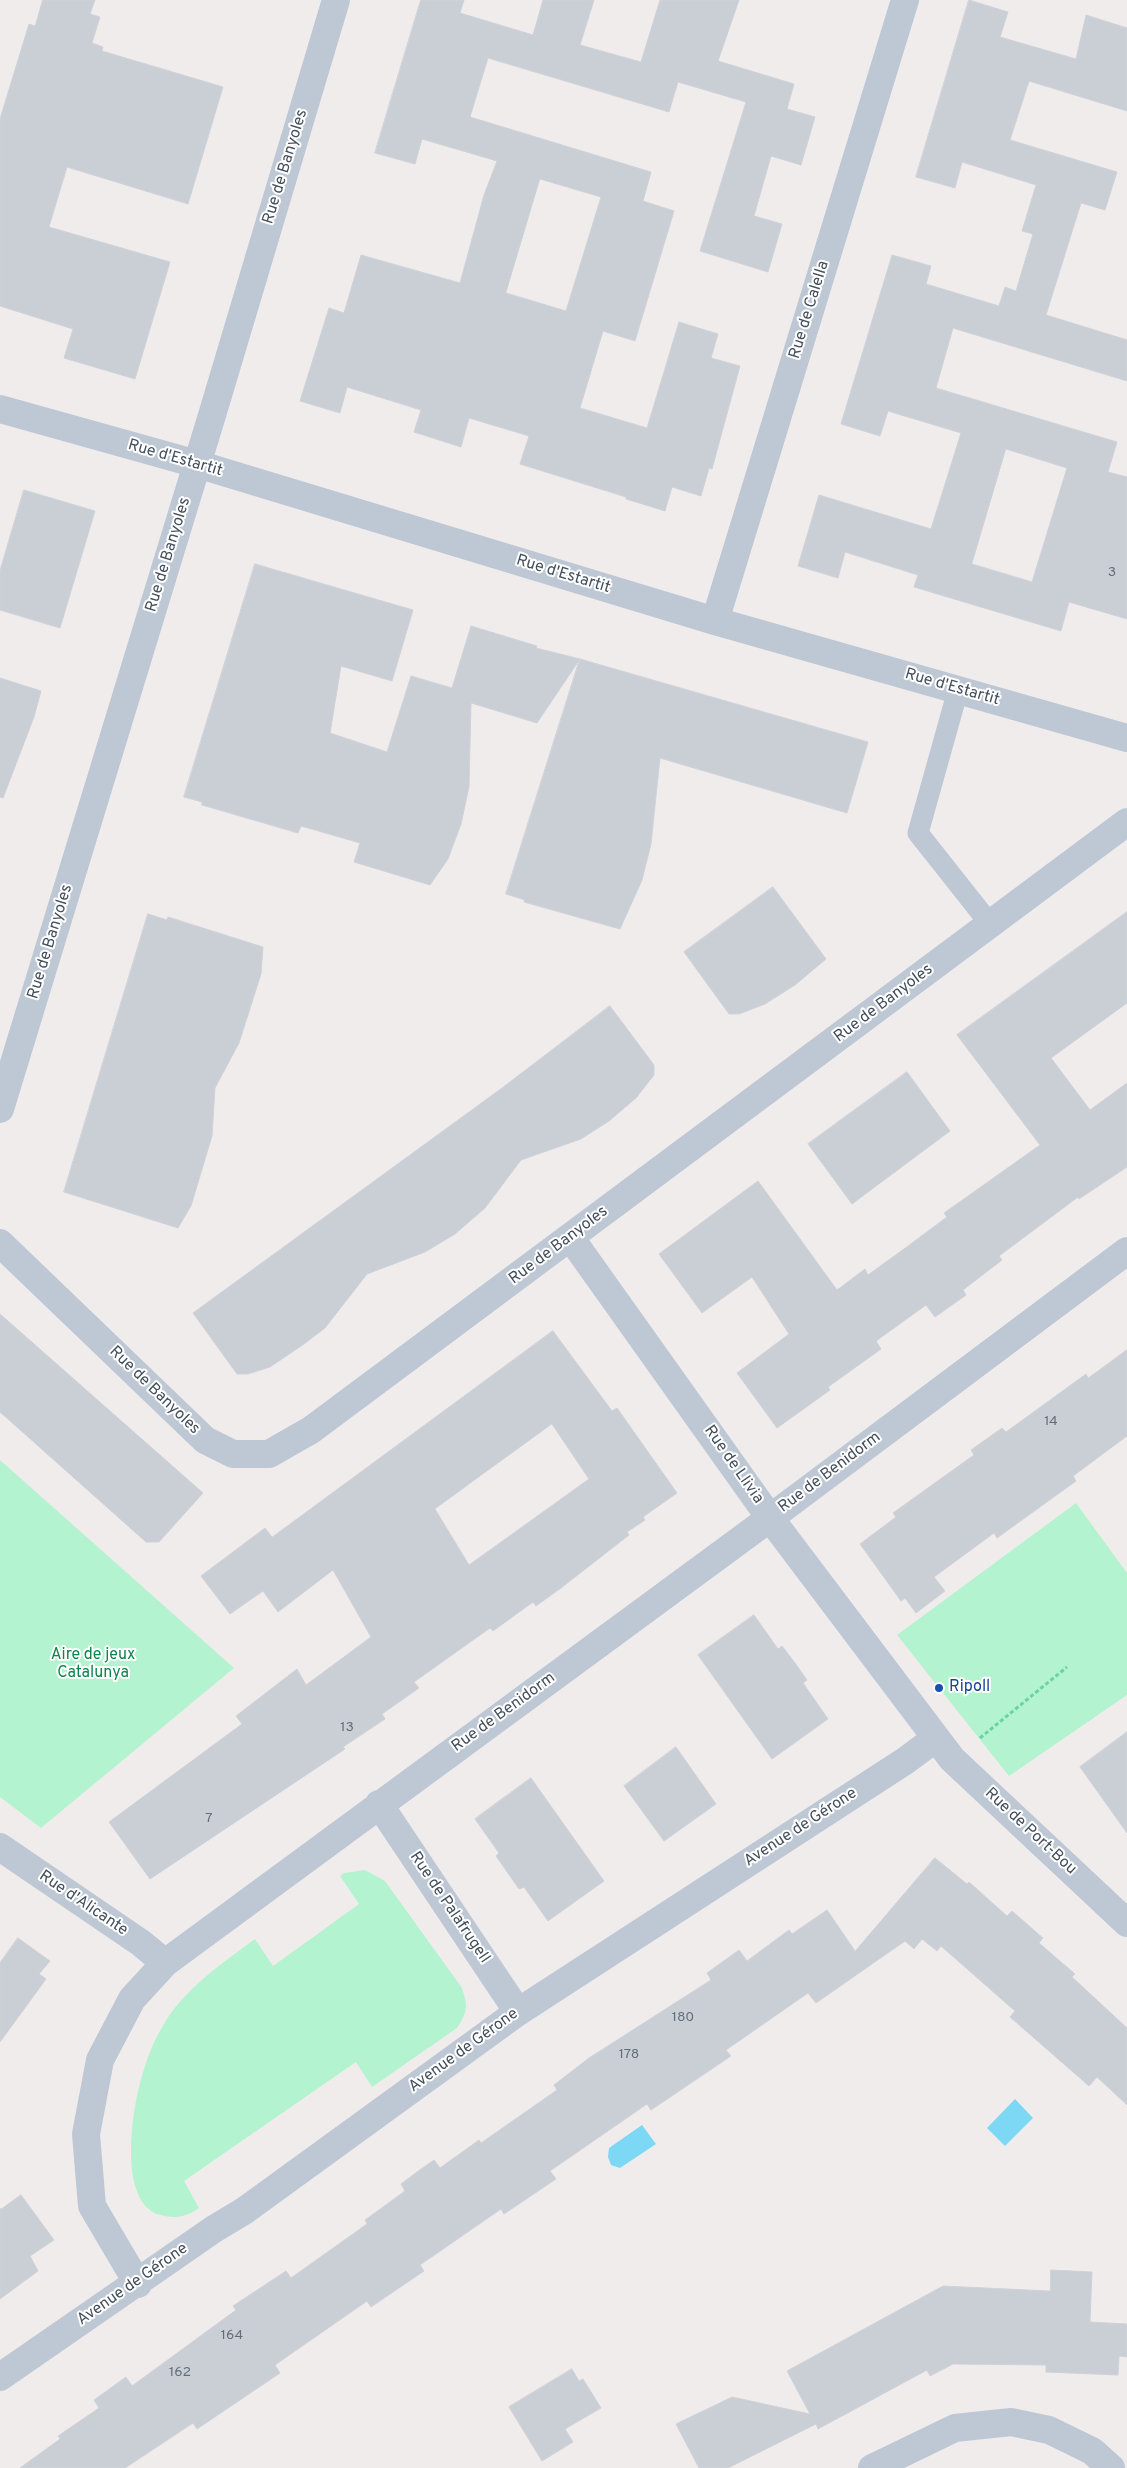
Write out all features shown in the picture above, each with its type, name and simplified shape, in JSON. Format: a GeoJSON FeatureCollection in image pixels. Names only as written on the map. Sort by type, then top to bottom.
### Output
{"type":"FeatureCollection","features":[{"type":"Feature","properties":{"kind":"street","name":"Rue de Banyoles"},"geometry":{"type":"LineString","coordinates":[[0,1109],[197,464],[336,0]]}},
{"type":"Feature","properties":{"kind":"street","name":"Rue de Calella"},"geometry":{"type":"LineString","coordinates":[[715,621],[905,0]]}},
{"type":"Feature","properties":{"kind":"street","name":"Rue d'Estartit"},"geometry":{"type":"LineString","coordinates":[[0,409],[197,464],[715,621],[1127,738]]}},
{"type":"Feature","properties":{"kind":"street","name":"Rue de Banyoles"},"geometry":{"type":"LineString","coordinates":[[0,1243],[205,1440],[233,1454],[269,1454],[311,1430],[1127,822]]}},
{"type":"Feature","properties":{"kind":"street","name":"Rue de Llivia"},"geometry":{"type":"LineString","coordinates":[[570,1237],[770,1518],[944,1749]]}},
{"type":"Feature","properties":{"kind":"street","name":"Rue de Benidorm"},"geometry":{"type":"LineString","coordinates":[[138,2284],[92,2206],[86,2134],[100,2060],[132,1999],[165,1963],[1126,1255]]}},
{"type":"Feature","properties":{"kind":"street","name":"Rue de Port-Bou"},"geometry":{"type":"LineString","coordinates":[[944,1749],[1127,1923]]}},
{"type":"Feature","properties":{"kind":"street","name":"Avenue de Gérone"},"geometry":{"type":"LineString","coordinates":[[0,2377],[138,2284],[214,2229],[244,2211],[518,2012],[905,1761],[944,1749]]}},
{"type":"Feature","properties":{"kind":"street","name":"Rue de Palafrugell"},"geometry":{"type":"LineString","coordinates":[[379,1804],[518,2012]]}},
{"type":"Feature","properties":{"kind":"street","name":"Rue d'Alicante"},"geometry":{"type":"LineString","coordinates":[[0,1847],[141,1943],[165,1963]]}},
{"type":"Feature","properties":{"kind":"street"},"geometry":{"type":"LineString","coordinates":[[872,2468],[955,2428],[1011,2422],[1049,2430],[1092,2451],[1111,2468]]}},
{"type":"Feature","properties":{"kind":"lane"},"geometry":{"type":"LineString","coordinates":[[958,690],[918,833],[990,924]]}},
{"type":"Feature","properties":{"kind":"path"},"geometry":{"type":"LineString","coordinates":[[944,1749],[1067,1667]]}},
{"type":"Feature","properties":{"kind":"green space","name":"Aire de jeux Catalunya"},"geometry":{"type":"Polygon","coordinates":[[[0,1460],[234,1668],[41,1828],[0,1797],[0,1460]]]}},
{"type":"Feature","properties":{"kind":"green space"},"geometry":{"type":"Polygon","coordinates":[[[1076,1503],[1127,1573],[1127,1695],[1009,1776],[897,1635],[1076,1503]]]}},
{"type":"Feature","properties":{"kind":"green space"},"geometry":{"type":"Polygon","coordinates":[[[365,1870],[385,1881],[462,1988],[466,2009],[457,2028],[372,2087],[356,2062],[184,2181],[199,2208],[194,2211],[185,2215],[171,2217],[160,2215],[146,2207],[138,2193],[133,2174],[131,2153],[132,2131],[138,2091],[144,2069],[154,2043],[172,2011],[205,1977],[255,1939],[273,1966],[359,1904],[340,1876],[344,1873],[365,1870]]]}},
{"type":"Feature","properties":{"kind":"water"},"geometry":{"type":"Polygon","coordinates":[[[1015,2099],[1033,2118],[1005,2146],[987,2128],[1015,2099]]]}},
{"type":"Feature","properties":{"kind":"water"},"geometry":{"type":"Polygon","coordinates":[[[642,2125],[656,2144],[620,2168],[611,2165],[608,2157],[609,2148],[642,2125]]]}},
{"type":"Feature","properties":{"kind":"building"},"geometry":{"type":"Polygon","coordinates":[[[43,0],[95,0],[90,14],[100,17],[92,43],[103,47],[102,51],[223,87],[188,204],[67,167],[49,227],[170,262],[135,379],[64,358],[73,329],[0,306],[0,119],[29,24],[35,26],[43,0]]]}},
{"type":"Feature","properties":{"kind":"building"},"geometry":{"type":"Polygon","coordinates":[[[421,0],[464,0],[460,13],[533,35],[543,0],[594,0],[580,45],[641,62],[660,0],[739,0],[718,61],[794,84],[787,109],[815,117],[801,165],[771,156],[754,216],[782,224],[768,272],[700,251],[746,102],[678,82],[669,112],[488,58],[470,117],[651,172],[643,201],[674,211],[635,341],[603,331],[580,408],[647,428],[679,322],[718,334],[711,358],[740,366],[712,469],[709,468],[701,496],[672,487],[665,511],[626,499],[626,497],[520,464],[529,436],[469,418],[461,447],[414,432],[421,410],[347,387],[340,413],[300,401],[329,308],[344,313],[361,255],[460,283],[484,195],[497,161],[422,139],[415,164],[375,153],[421,0]],[[540,179],[506,293],[566,311],[601,197],[540,179]]]}},
{"type":"Feature","properties":{"kind":"building"},"geometry":{"type":"Polygon","coordinates":[[[969,0],[1008,12],[1000,37],[1076,59],[1086,15],[1127,28],[1127,111],[1029,81],[1010,140],[1117,172],[1105,210],[1081,203],[1046,315],[1127,340],[1127,381],[953,328],[936,388],[1117,442],[1108,472],[1127,477],[1127,619],[1069,602],[1061,631],[914,587],[918,575],[845,552],[838,578],[798,566],[819,495],[931,529],[961,433],[888,411],[880,436],[841,424],[892,255],[931,266],[926,284],[999,306],[1005,287],[1016,291],[1033,234],[1022,231],[1036,185],[962,162],[955,188],[916,177],[969,0]],[[1006,449],[972,564],[1032,582],[1067,468],[1006,449]]]}},
{"type":"Feature","properties":{"kind":"building"},"geometry":{"type":"Polygon","coordinates":[[[24,490],[95,511],[60,628],[0,610],[0,571],[24,490]]]}},
{"type":"Feature","properties":{"kind":"building"},"geometry":{"type":"Polygon","coordinates":[[[255,564],[413,610],[392,681],[341,666],[330,733],[387,752],[411,676],[452,688],[471,626],[537,646],[536,648],[580,659],[537,723],[471,703],[469,787],[461,824],[448,859],[430,885],[354,862],[360,843],[301,826],[298,833],[202,805],[202,802],[184,797],[255,564]]]}},
{"type":"Feature","properties":{"kind":"building"},"geometry":{"type":"Polygon","coordinates":[[[580,659],[868,742],[847,813],[660,758],[651,844],[642,880],[620,929],[524,902],[525,900],[506,894],[580,659]]]}},
{"type":"Feature","properties":{"kind":"building"},"geometry":{"type":"Polygon","coordinates":[[[0,678],[41,691],[34,717],[3,798],[0,797],[0,678]]]}},
{"type":"Feature","properties":{"kind":"building"},"geometry":{"type":"Polygon","coordinates":[[[773,887],[826,959],[795,985],[765,1004],[739,1014],[729,1014],[684,952],[773,887]]]}},
{"type":"Feature","properties":{"kind":"building"},"geometry":{"type":"Polygon","coordinates":[[[1127,912],[1127,1003],[1051,1058],[1090,1110],[1127,1083],[1127,1167],[1079,1199],[1078,1197],[999,1256],[1002,1260],[963,1290],[966,1295],[935,1317],[926,1305],[876,1341],[881,1349],[828,1387],[830,1390],[777,1428],[737,1373],[789,1334],[752,1277],[702,1313],[659,1254],[758,1181],[837,1290],[865,1269],[868,1275],[908,1246],[947,1217],[944,1213],[1040,1145],[957,1035],[1127,912]]]}},
{"type":"Feature","properties":{"kind":"building"},"geometry":{"type":"Polygon","coordinates":[[[148,914],[167,920],[168,917],[263,947],[261,974],[239,1043],[215,1088],[212,1136],[191,1206],[178,1228],[64,1192],[148,914]]]}},
{"type":"Feature","properties":{"kind":"building"},"geometry":{"type":"Polygon","coordinates":[[[610,1006],[654,1065],[654,1075],[636,1098],[609,1121],[581,1139],[521,1160],[485,1208],[455,1234],[425,1252],[367,1274],[325,1328],[270,1367],[248,1374],[237,1374],[193,1313],[502,1088],[610,1006]]]}},
{"type":"Feature","properties":{"kind":"building"},"geometry":{"type":"Polygon","coordinates":[[[907,1072],[950,1131],[852,1204],[808,1144],[907,1072]]]}},
{"type":"Feature","properties":{"kind":"building"},"geometry":{"type":"Polygon","coordinates":[[[0,1314],[203,1493],[159,1542],[146,1542],[0,1412],[0,1314]]]}},
{"type":"Feature","properties":{"kind":"building"},"geometry":{"type":"Polygon","coordinates":[[[553,1331],[612,1411],[617,1408],[677,1493],[643,1517],[645,1520],[627,1532],[629,1535],[536,1606],[533,1602],[493,1631],[490,1628],[414,1682],[419,1688],[382,1714],[385,1719],[343,1747],[345,1749],[150,1879],[109,1822],[242,1724],[236,1716],[297,1669],[306,1685],[371,1637],[333,1570],[278,1612],[263,1591],[230,1614],[201,1576],[265,1528],[272,1537],[553,1331]],[[552,1424],[435,1509],[469,1565],[589,1479],[552,1424]]]}},
{"type":"Feature","properties":{"kind":"building"},"geometry":{"type":"Polygon","coordinates":[[[1127,1350],[1127,1436],[1073,1476],[1076,1481],[997,1538],[994,1533],[934,1577],[945,1591],[916,1613],[905,1598],[901,1601],[860,1544],[896,1517],[893,1513],[974,1455],[971,1450],[1002,1428],[1006,1432],[1086,1374],[1088,1378],[1127,1350]]]}},
{"type":"Feature","properties":{"kind":"building"},"geometry":{"type":"Polygon","coordinates":[[[754,1615],[778,1649],[782,1646],[795,1663],[807,1680],[803,1683],[828,1719],[772,1759],[698,1655],[754,1615]]]}},
{"type":"Feature","properties":{"kind":"building"},"geometry":{"type":"Polygon","coordinates":[[[1127,1732],[1127,1833],[1080,1767],[1127,1732]]]}},
{"type":"Feature","properties":{"kind":"building"},"geometry":{"type":"Polygon","coordinates":[[[676,1747],[716,1804],[664,1841],[624,1786],[676,1747]]]}},
{"type":"Feature","properties":{"kind":"building"},"geometry":{"type":"Polygon","coordinates":[[[531,1778],[604,1881],[548,1921],[524,1887],[519,1889],[496,1856],[499,1853],[475,1819],[531,1778]]]}},
{"type":"Feature","properties":{"kind":"building"},"geometry":{"type":"Polygon","coordinates":[[[935,1858],[967,1884],[969,1882],[1007,1916],[1012,1911],[1043,1938],[1039,1943],[1075,1974],[1072,1977],[1127,2028],[1127,2105],[1097,2077],[1089,2086],[1010,2017],[1015,2011],[941,1946],[937,1951],[922,1939],[914,1949],[905,1941],[816,2003],[808,1993],[726,2050],[731,2056],[651,2110],[647,2104],[550,2171],[556,2179],[504,2214],[501,2209],[420,2265],[424,2271],[371,2307],[367,2301],[275,2365],[280,2373],[197,2429],[193,2423],[125,2468],[20,2468],[60,2439],[58,2436],[99,2408],[94,2400],[126,2377],[132,2386],[236,2310],[233,2306],[286,2271],[291,2278],[367,2224],[365,2220],[405,2191],[401,2184],[417,2172],[434,2160],[440,2168],[479,2140],[481,2143],[557,2090],[554,2085],[589,2058],[711,1980],[707,1973],[739,1950],[747,1961],[789,1930],[792,1934],[827,1910],[855,1951],[935,1858]]]}},
{"type":"Feature","properties":{"kind":"building"},"geometry":{"type":"Polygon","coordinates":[[[18,1938],[50,1961],[39,1974],[46,1979],[0,2042],[0,1963],[18,1938]]]}},
{"type":"Feature","properties":{"kind":"building"},"geometry":{"type":"Polygon","coordinates":[[[21,2195],[54,2240],[30,2256],[38,2271],[0,2299],[0,2208],[21,2195]]]}},
{"type":"Feature","properties":{"kind":"building"},"geometry":{"type":"Polygon","coordinates":[[[1051,2270],[1092,2272],[1090,2322],[1127,2324],[1127,2357],[1119,2356],[1118,2375],[1046,2372],[1046,2365],[953,2364],[930,2376],[927,2370],[818,2429],[816,2424],[728,2468],[699,2468],[676,2424],[732,2397],[810,2414],[787,2371],[943,2286],[1050,2291],[1051,2270]]]}},
{"type":"Feature","properties":{"kind":"building"},"geometry":{"type":"Polygon","coordinates":[[[572,2369],[579,2381],[583,2379],[601,2408],[565,2429],[573,2442],[542,2461],[509,2407],[572,2369]]]}},
{"type":"Feature","properties":{"kind":"place","name":"Ripoll"},"geometry":{"type":"Point","coordinates":[939,1688]}}]}
